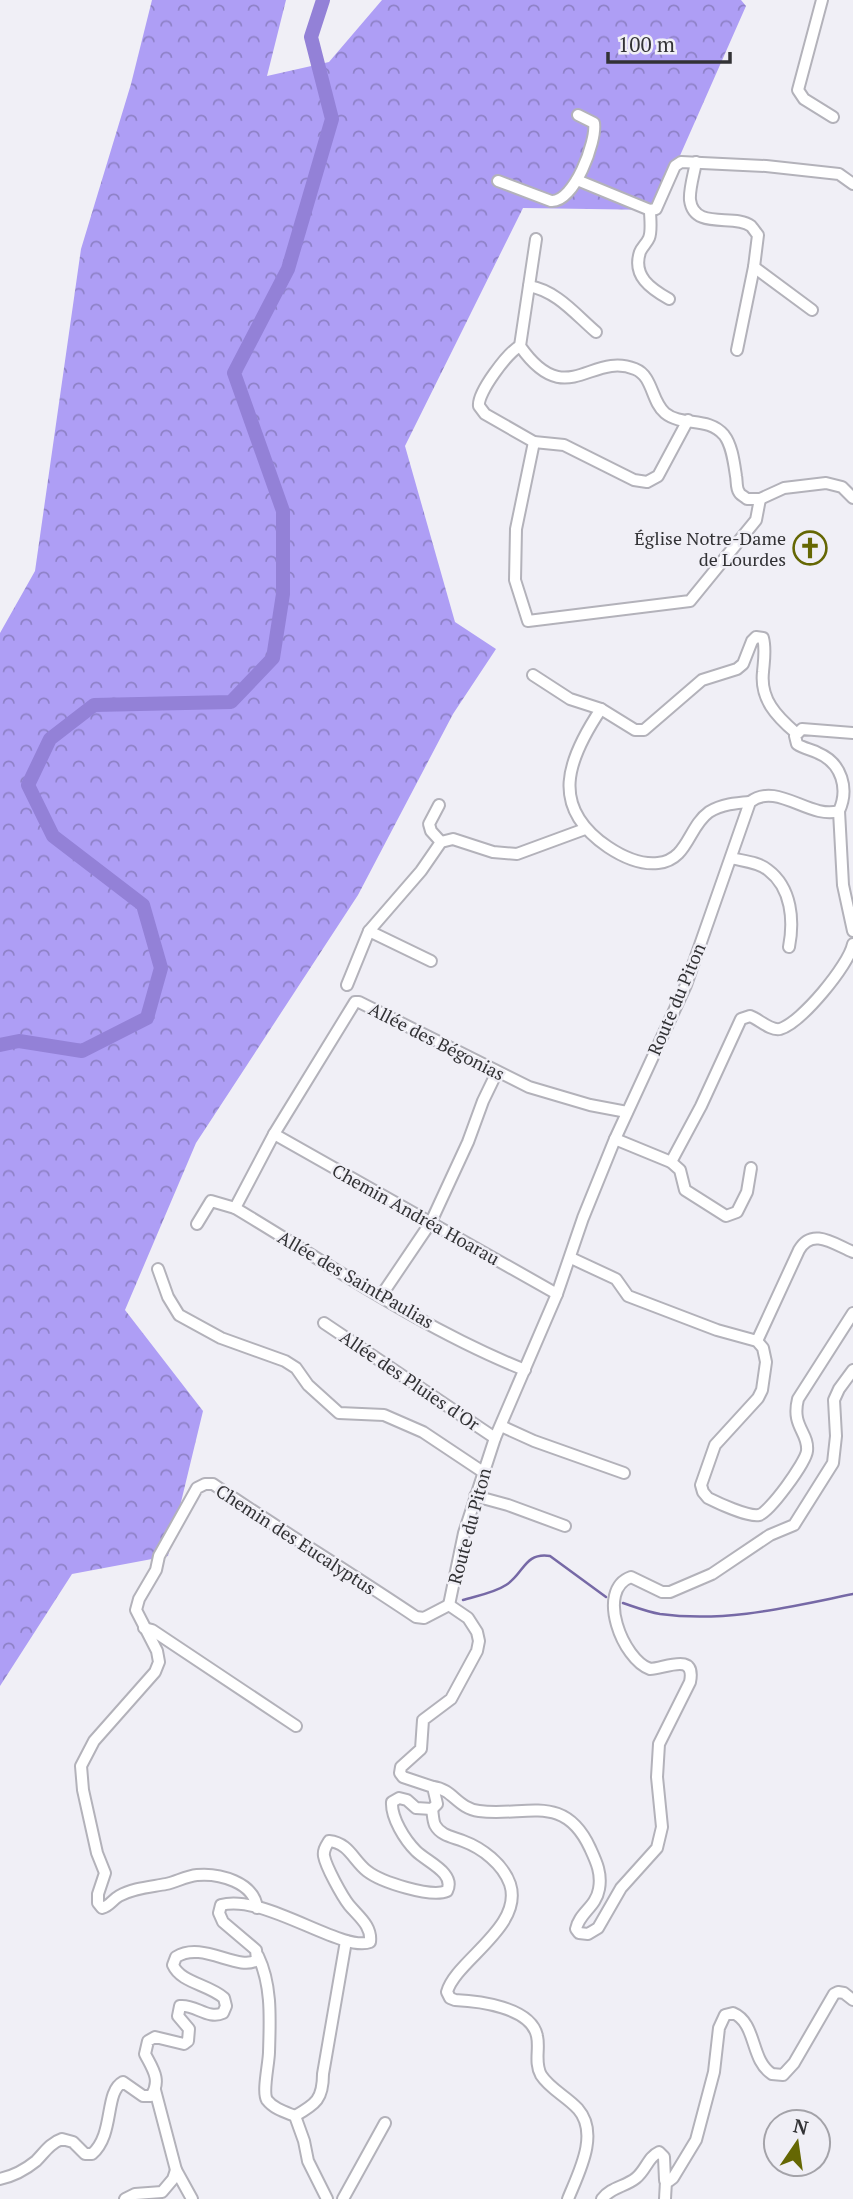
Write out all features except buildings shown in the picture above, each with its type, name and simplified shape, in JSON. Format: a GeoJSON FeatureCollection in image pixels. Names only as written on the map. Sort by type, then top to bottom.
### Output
{"type":"FeatureCollection","features":[{"type":"Feature","properties":{"kind":"street"},"geometry":{"type":"LineString","coordinates":[[822,0],[798,90],[804,99],[833,117]]}},
{"type":"Feature","properties":{"kind":"street"},"geometry":{"type":"LineString","coordinates":[[498,181],[557,201],[565,196],[577,180],[595,135],[594,122],[578,115]]}},
{"type":"Feature","properties":{"kind":"street"},"geometry":{"type":"LineString","coordinates":[[577,180],[650,210],[656,209],[677,164],[696,162],[765,166],[839,174],[853,184]]}},
{"type":"Feature","properties":{"kind":"street"},"geometry":{"type":"LineString","coordinates":[[696,162],[690,201],[696,212],[706,219],[743,222],[752,226],[758,235],[737,350]]}},
{"type":"Feature","properties":{"kind":"street"},"geometry":{"type":"LineString","coordinates":[[650,210],[649,238],[638,262],[640,275],[645,284],[669,299]]}},
{"type":"Feature","properties":{"kind":"street"},"geometry":{"type":"LineString","coordinates":[[536,239],[520,346],[510,353],[478,401],[481,411],[534,442],[564,445],[634,480],[648,482],[658,476],[688,420]]}},
{"type":"Feature","properties":{"kind":"street"},"geometry":{"type":"LineString","coordinates":[[754,267],[811,310]]}},
{"type":"Feature","properties":{"kind":"street"},"geometry":{"type":"LineString","coordinates":[[529,286],[552,294],[596,332]]}},
{"type":"Feature","properties":{"kind":"street"},"geometry":{"type":"LineString","coordinates":[[520,346],[536,366],[556,377],[573,378],[620,367],[636,369],[646,379],[659,407],[668,415],[706,422],[723,434],[731,449],[738,491],[747,499],[760,499],[784,488],[826,483],[842,487],[853,498]]}},
{"type":"Feature","properties":{"kind":"street"},"geometry":{"type":"LineString","coordinates":[[534,442],[516,529],[515,580],[528,621],[690,601],[756,520],[760,499]]}},
{"type":"Feature","properties":{"kind":"street"},"geometry":{"type":"LineString","coordinates":[[533,675],[570,699],[601,709],[635,730],[644,730],[702,680],[730,672],[744,664],[752,641],[756,637],[763,638],[765,645],[761,684],[767,703],[796,733],[797,744],[830,760],[838,770],[844,794],[839,811],[843,885],[853,931]]}},
{"type":"Feature","properties":{"kind":"street"},"geometry":{"type":"LineString","coordinates":[[601,709],[583,738],[570,779],[569,797],[585,829],[625,858],[645,863],[673,860],[709,813],[734,803],[750,802],[761,796],[774,796],[821,811],[839,811]]}},
{"type":"Feature","properties":{"kind":"street"},"geometry":{"type":"LineString","coordinates":[[796,733],[802,729],[853,733]]}},
{"type":"Feature","properties":{"kind":"street","name":"Route du Piton"},"geometry":{"type":"LineString","coordinates":[[433,1787],[403,1777],[400,1773],[401,1767],[421,1749],[422,1720],[452,1699],[477,1651],[479,1641],[473,1625],[449,1605],[456,1564],[475,1496],[495,1437],[558,1294],[583,1218],[615,1139],[686,985],[750,802]]}},
{"type":"Feature","properties":{"kind":"street"},"geometry":{"type":"LineString","coordinates":[[439,805],[429,824],[431,831],[441,842]]}},
{"type":"Feature","properties":{"kind":"street"},"geometry":{"type":"LineString","coordinates":[[347,985],[369,931],[421,871],[441,842],[453,839],[493,852],[517,854],[585,829]]}},
{"type":"Feature","properties":{"kind":"street"},"geometry":{"type":"LineString","coordinates":[[731,858],[761,865],[769,870],[780,884],[790,906],[792,919],[789,947]]}},
{"type":"Feature","properties":{"kind":"street"},"geometry":{"type":"LineString","coordinates":[[369,931],[431,961]]}},
{"type":"Feature","properties":{"kind":"street"},"geometry":{"type":"LineString","coordinates":[[671,1162],[701,1107],[741,1019],[750,1016],[773,1029],[783,1027],[814,1001],[844,967],[853,950]]}},
{"type":"Feature","properties":{"kind":"street","name":"Allée des Bégonias"},"geometry":{"type":"LineString","coordinates":[[235,1208],[274,1134],[355,1002],[529,1087],[590,1105],[627,1112]]}},
{"type":"Feature","properties":{"kind":"street"},"geometry":{"type":"LineString","coordinates":[[381,1296],[430,1222],[497,1072]]}},
{"type":"Feature","properties":{"kind":"street","name":"Chemin Andréa Hoarau"},"geometry":{"type":"LineString","coordinates":[[274,1134],[558,1294]]}},
{"type":"Feature","properties":{"kind":"street"},"geometry":{"type":"LineString","coordinates":[[615,1139],[671,1162],[680,1170],[685,1190],[726,1216],[737,1212],[747,1192],[751,1168]]}},
{"type":"Feature","properties":{"kind":"street"},"geometry":{"type":"LineString","coordinates":[[197,1224],[211,1201],[235,1208]]}},
{"type":"Feature","properties":{"kind":"street","name":"Allée des SaintPaulias"},"geometry":{"type":"LineString","coordinates":[[235,1208],[381,1296],[486,1355],[525,1370]]}},
{"type":"Feature","properties":{"kind":"street"},"geometry":{"type":"LineString","coordinates":[[757,1341],[806,1240],[811,1237],[821,1238],[853,1252]]}},
{"type":"Feature","properties":{"kind":"street"},"geometry":{"type":"LineString","coordinates":[[571,1258],[616,1279],[628,1296],[717,1330],[757,1341],[765,1355],[760,1394],[715,1445],[701,1485],[702,1492],[708,1498],[754,1515],[766,1511],[803,1462],[807,1448],[795,1416],[798,1399],[853,1313]]}},
{"type":"Feature","properties":{"kind":"street"},"geometry":{"type":"LineString","coordinates":[[158,1269],[168,1297],[179,1315],[221,1338],[285,1361],[296,1368],[308,1385],[339,1413],[384,1415],[424,1432],[483,1472]]}},
{"type":"Feature","properties":{"kind":"street","name":"Allée des Pluies d'Or"},"geometry":{"type":"LineString","coordinates":[[324,1322],[495,1437]]}},
{"type":"Feature","properties":{"kind":"street"},"geometry":{"type":"LineString","coordinates":[[433,1787],[448,1792],[466,1808],[491,1812],[541,1810],[564,1815],[576,1825],[596,1859],[600,1880],[593,1906],[580,1919],[576,1929],[585,1934],[598,1928],[621,1888],[657,1847],[662,1827],[657,1777],[659,1744],[692,1674],[688,1667],[681,1663],[650,1669],[634,1659],[620,1633],[615,1616],[616,1591],[631,1577],[662,1592],[670,1592],[712,1574],[764,1539],[794,1525],[833,1463],[836,1436],[834,1400],[853,1370]]}},
{"type":"Feature","properties":{"kind":"street"},"geometry":{"type":"LineString","coordinates":[[501,1426],[534,1441],[624,1472]]}},
{"type":"Feature","properties":{"kind":"street","name":"Chemin des Eucalyptus"},"geometry":{"type":"LineString","coordinates":[[257,1908],[256,1899],[249,1889],[225,1878],[196,1875],[117,1896],[107,1907],[102,1908],[98,1903],[104,1873],[83,1790],[81,1766],[94,1741],[155,1672],[159,1662],[157,1651],[136,1610],[139,1599],[156,1570],[159,1556],[197,1488],[213,1484],[416,1617],[424,1618],[449,1605]]}},
{"type":"Feature","properties":{"kind":"street"},"geometry":{"type":"LineString","coordinates":[[475,1496],[565,1526]]}},
{"type":"Feature","properties":{"kind":"street"},"geometry":{"type":"LineString","coordinates":[[144,1628],[152,1630],[296,1726]]}},
{"type":"Feature","properties":{"kind":"street"},"geometry":{"type":"LineString","coordinates":[[327,2199],[308,2161],[295,2116],[278,2109],[266,2099],[269,2051],[267,1973],[249,1942],[223,1922],[219,1913],[221,1905],[232,1902],[257,1908],[296,1919],[346,1941],[365,1944],[370,1942],[364,1921],[346,1901],[324,1857],[324,1848],[329,1841],[339,1842],[373,1875],[429,1893],[440,1894],[447,1891],[450,1886],[449,1879],[411,1845],[392,1809],[392,1802],[399,1798],[407,1800],[416,1808],[432,1809],[437,1804],[433,1787]]}},
{"type":"Feature","properties":{"kind":"street"},"geometry":{"type":"LineString","coordinates":[[432,1809],[435,1825],[440,1831],[478,1848],[493,1859],[509,1881],[509,1906],[500,1926],[484,1948],[452,1981],[447,1992],[450,1998],[455,2000],[493,2003],[521,2017],[534,2029],[538,2069],[544,2080],[578,2109],[583,2117],[587,2137],[583,2160],[568,2199]]}},
{"type":"Feature","properties":{"kind":"street"},"geometry":{"type":"LineString","coordinates":[[295,2116],[319,2099],[323,2091],[323,2074],[346,1941]]}},
{"type":"Feature","properties":{"kind":"street"},"geometry":{"type":"LineString","coordinates":[[192,2199],[176,2170],[155,2090],[156,2076],[145,2054],[148,2041],[155,2037],[179,2043],[188,2041],[189,2029],[177,2016],[180,2006],[218,2016],[226,2006],[224,1998],[216,1991],[181,1977],[173,1965],[177,1957],[188,1952],[197,1952],[250,1964],[257,1960],[258,1956]]}},
{"type":"Feature","properties":{"kind":"street"},"geometry":{"type":"LineString","coordinates":[[666,2181],[673,2178],[696,2140],[714,2072],[719,2028],[725,2015],[733,2013],[743,2019],[766,2070],[772,2074],[783,2074],[794,2063],[834,1994],[844,1993],[853,2000]]}},
{"type":"Feature","properties":{"kind":"street"},"geometry":{"type":"LineString","coordinates":[[0,2179],[19,2172],[52,2144],[62,2139],[73,2142],[85,2154],[92,2154],[98,2150],[106,2135],[116,2087],[123,2082],[143,2096],[151,2095],[155,2090]]}},
{"type":"Feature","properties":{"kind":"street"},"geometry":{"type":"LineString","coordinates":[[343,2199],[385,2123]]}},
{"type":"Feature","properties":{"kind":"street"},"geometry":{"type":"LineString","coordinates":[[601,2199],[613,2189],[634,2179],[651,2157],[659,2152],[664,2157],[664,2199]]}},
{"type":"Feature","properties":{"kind":"street"},"geometry":{"type":"LineString","coordinates":[[125,2199],[135,2194],[162,2192],[173,2179],[176,2170]]}},
{"type":"Feature","properties":{"kind":"green space"},"geometry":{"type":"Polygon","coordinates":[[[152,0],[286,0],[267,76],[329,62],[382,0],[741,0],[746,6],[656,210],[523,208],[405,446],[455,622],[496,649],[453,714],[358,895],[196,1143],[125,1310],[203,1411],[168,1556],[72,1574],[0,1686],[0,633],[35,571],[81,249],[131,84],[152,0]]]}},
{"type":"Feature","properties":{"kind":"waterway"},"geometry":{"type":"LineString","coordinates":[[0,1045],[19,1041],[82,1051],[147,1018],[161,968],[143,905],[53,836],[28,785],[50,739],[94,705],[231,702],[273,658],[283,594],[283,511],[234,373],[288,269],[332,119],[311,37],[323,0]]}},
{"type":"Feature","properties":{"kind":"waterway"},"geometry":{"type":"LineString","coordinates":[[463,1600],[501,1588],[529,1561],[541,1556],[550,1556],[606,1597]]}},
{"type":"Feature","properties":{"kind":"waterway"},"geometry":{"type":"LineString","coordinates":[[623,1603],[660,1614],[709,1616],[757,1612],[853,1594]]}},
{"type":"Feature","properties":{"kind":"place","name":"Église Notre-Dame de Lourdes"},"geometry":{"type":"Point","coordinates":[810,548]}}]}
